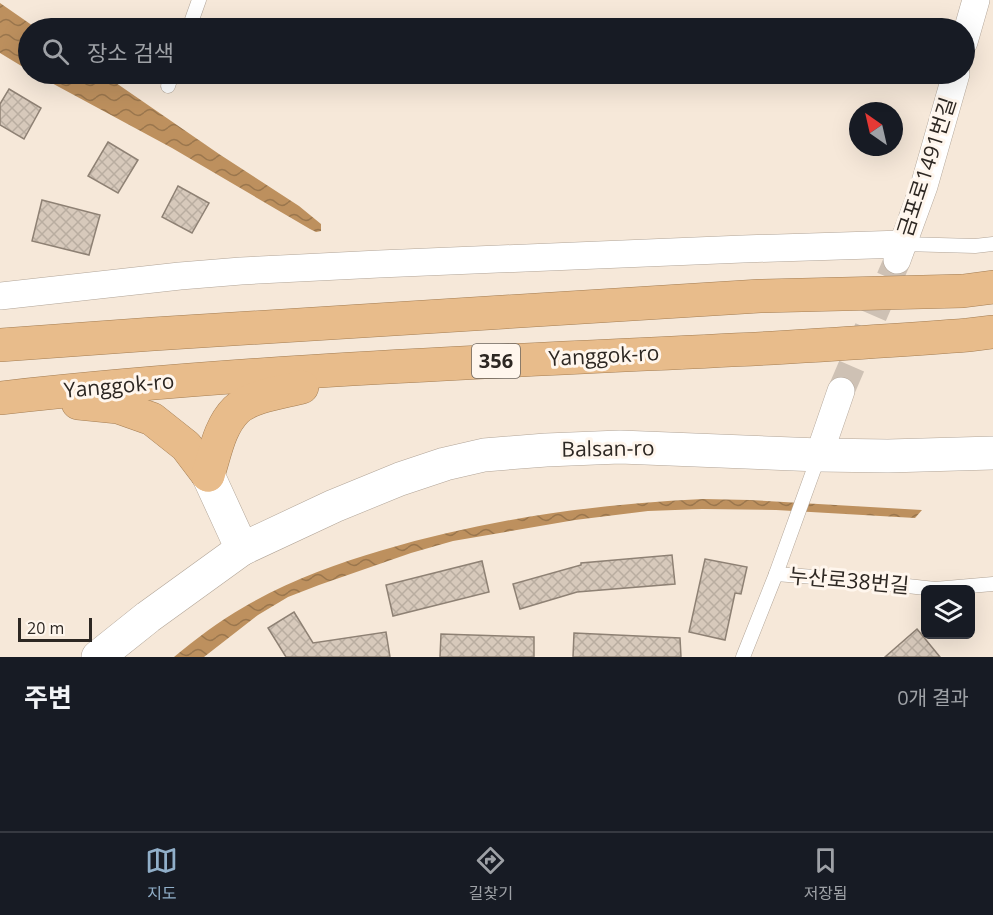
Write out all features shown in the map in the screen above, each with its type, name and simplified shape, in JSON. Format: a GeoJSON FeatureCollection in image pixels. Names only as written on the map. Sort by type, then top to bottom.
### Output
{"type":"FeatureCollection","features":[{"type":"Feature","properties":{"kind":"highway","name":"356"},"geometry":{"type":"LineString","coordinates":[[0,345],[760,296],[963,291],[993,287]]}},
{"type":"Feature","properties":{"kind":"highway","name":"Yanggok-ro"},"geometry":{"type":"LineString","coordinates":[[5,398],[153,382],[422,364],[787,347],[993,332]]}},
{"type":"Feature","properties":{"kind":"highway"},"geometry":{"type":"LineString","coordinates":[[208,475],[224,428],[236,410],[254,400],[304,386],[422,364]]}},
{"type":"Feature","properties":{"kind":"highway"},"geometry":{"type":"LineString","coordinates":[[5,398],[118,407],[152,419],[186,446],[208,475]]}},
{"type":"Feature","properties":{"kind":"street"},"geometry":{"type":"LineString","coordinates":[[971,18],[976,0]]}},
{"type":"Feature","properties":{"kind":"street","name":"금포로1491번길"},"geometry":{"type":"LineString","coordinates":[[900,252],[924,186],[953,84]]}},
{"type":"Feature","properties":{"kind":"street"},"geometry":{"type":"LineString","coordinates":[[0,296],[241,271],[379,264],[743,249],[900,252]]}},
{"type":"Feature","properties":{"kind":"street"},"geometry":{"type":"LineString","coordinates":[[819,455],[842,391]]}},
{"type":"Feature","properties":{"kind":"street","name":"Balsan-ro"},"geometry":{"type":"LineString","coordinates":[[98,657],[148,617],[242,549],[400,478],[484,455],[620,447],[819,455],[993,453]]}},
{"type":"Feature","properties":{"kind":"street"},"geometry":{"type":"LineString","coordinates":[[208,475],[242,549]]}},
{"type":"Feature","properties":{"kind":"lane"},"geometry":{"type":"LineString","coordinates":[[193,18],[199,0]]}},
{"type":"Feature","properties":{"kind":"lane"},"geometry":{"type":"LineString","coordinates":[[900,252],[993,244]]}},
{"type":"Feature","properties":{"kind":"lane"},"geometry":{"type":"LineString","coordinates":[[743,657],[789,540],[819,455]]}},
{"type":"Feature","properties":{"kind":"lane","name":"누산로38번길"},"geometry":{"type":"LineString","coordinates":[[776,574],[935,589],[993,584]]}},
{"type":"Feature","properties":{"kind":"water"},"geometry":{"type":"Polygon","coordinates":[[[0,3],[22,18],[18,18],[18,64],[0,53],[0,3]]]}},
{"type":"Feature","properties":{"kind":"water"},"geometry":{"type":"Polygon","coordinates":[[[54,84],[118,84],[299,206],[321,224],[321,231],[316,232],[310,229],[172,148],[54,84]]]}},
{"type":"Feature","properties":{"kind":"water"},"geometry":{"type":"Polygon","coordinates":[[[703,499],[922,510],[915,518],[776,510],[648,511],[575,520],[453,541],[411,553],[288,597],[258,615],[204,657],[174,657],[235,612],[278,589],[347,561],[383,550],[462,530],[542,515],[622,505],[703,499]]]}},
{"type":"Feature","properties":{"kind":"building"},"geometry":{"type":"Polygon","coordinates":[[[9,89],[41,108],[24,139],[0,125],[0,104],[9,89]]]}},
{"type":"Feature","properties":{"kind":"building"},"geometry":{"type":"Polygon","coordinates":[[[108,142],[138,160],[118,193],[88,176],[108,142]]]}},
{"type":"Feature","properties":{"kind":"building"},"geometry":{"type":"Polygon","coordinates":[[[178,186],[209,203],[192,233],[162,217],[178,186]]]}},
{"type":"Feature","properties":{"kind":"building"},"geometry":{"type":"Polygon","coordinates":[[[42,200],[100,215],[89,255],[32,241],[42,200]]]}},
{"type":"Feature","properties":{"kind":"building"},"geometry":{"type":"Polygon","coordinates":[[[672,555],[675,584],[577,592],[520,609],[513,584],[581,565],[581,563],[672,555]]]}},
{"type":"Feature","properties":{"kind":"building"},"geometry":{"type":"Polygon","coordinates":[[[705,559],[747,567],[741,594],[735,593],[725,640],[689,632],[705,559]]]}},
{"type":"Feature","properties":{"kind":"building"},"geometry":{"type":"Polygon","coordinates":[[[482,561],[489,592],[393,616],[386,585],[482,561]]]}},
{"type":"Feature","properties":{"kind":"building"},"geometry":{"type":"Polygon","coordinates":[[[294,612],[313,643],[386,632],[390,657],[286,657],[268,628],[294,612]]]}},
{"type":"Feature","properties":{"kind":"building"},"geometry":{"type":"Polygon","coordinates":[[[917,629],[921,634],[921,639],[925,639],[940,657],[885,657],[917,629]]]}},
{"type":"Feature","properties":{"kind":"building"},"geometry":{"type":"Polygon","coordinates":[[[574,633],[680,638],[681,657],[573,657],[574,633]]]}},
{"type":"Feature","properties":{"kind":"building"},"geometry":{"type":"Polygon","coordinates":[[[441,634],[534,637],[534,657],[440,657],[441,634]]]}},
{"type":"Feature","properties":{"kind":"tunnel"},"geometry":{"type":"LineString","coordinates":[[841,391],[897,261]]}}]}
